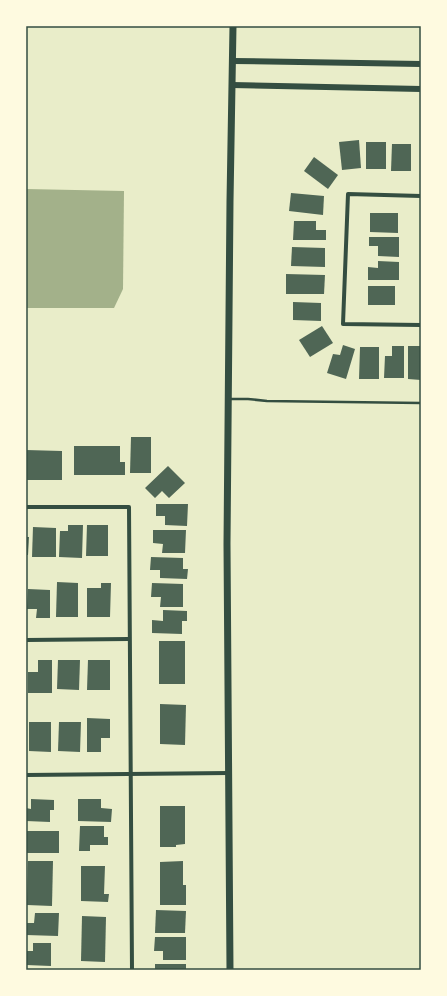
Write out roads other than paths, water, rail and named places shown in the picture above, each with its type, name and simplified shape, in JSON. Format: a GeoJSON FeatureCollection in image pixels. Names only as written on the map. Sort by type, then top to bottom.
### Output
{"type":"FeatureCollection","features":[{"type":"Feature","properties":{"kind":"main road"},"geometry":{"type":"LineString","coordinates":[[230,970],[227,544],[233,26]]}},
{"type":"Feature","properties":{"kind":"street"},"geometry":{"type":"LineString","coordinates":[[233,61],[421,64]]}},
{"type":"Feature","properties":{"kind":"street"},"geometry":{"type":"LineString","coordinates":[[232,85],[421,89]]}},
{"type":"Feature","properties":{"kind":"street"},"geometry":{"type":"LineString","coordinates":[[421,196],[348,194],[344,324],[421,325]]}},
{"type":"Feature","properties":{"kind":"street"},"geometry":{"type":"LineString","coordinates":[[26,507],[129,507],[132,970]]}},
{"type":"Feature","properties":{"kind":"street"},"geometry":{"type":"LineString","coordinates":[[26,640],[129,639]]}},
{"type":"Feature","properties":{"kind":"street"},"geometry":{"type":"LineString","coordinates":[[26,775],[229,773]]}},
{"type":"Feature","properties":{"kind":"lane"},"geometry":{"type":"LineString","coordinates":[[228,399],[248,398],[267,402],[421,403]]}}]}
